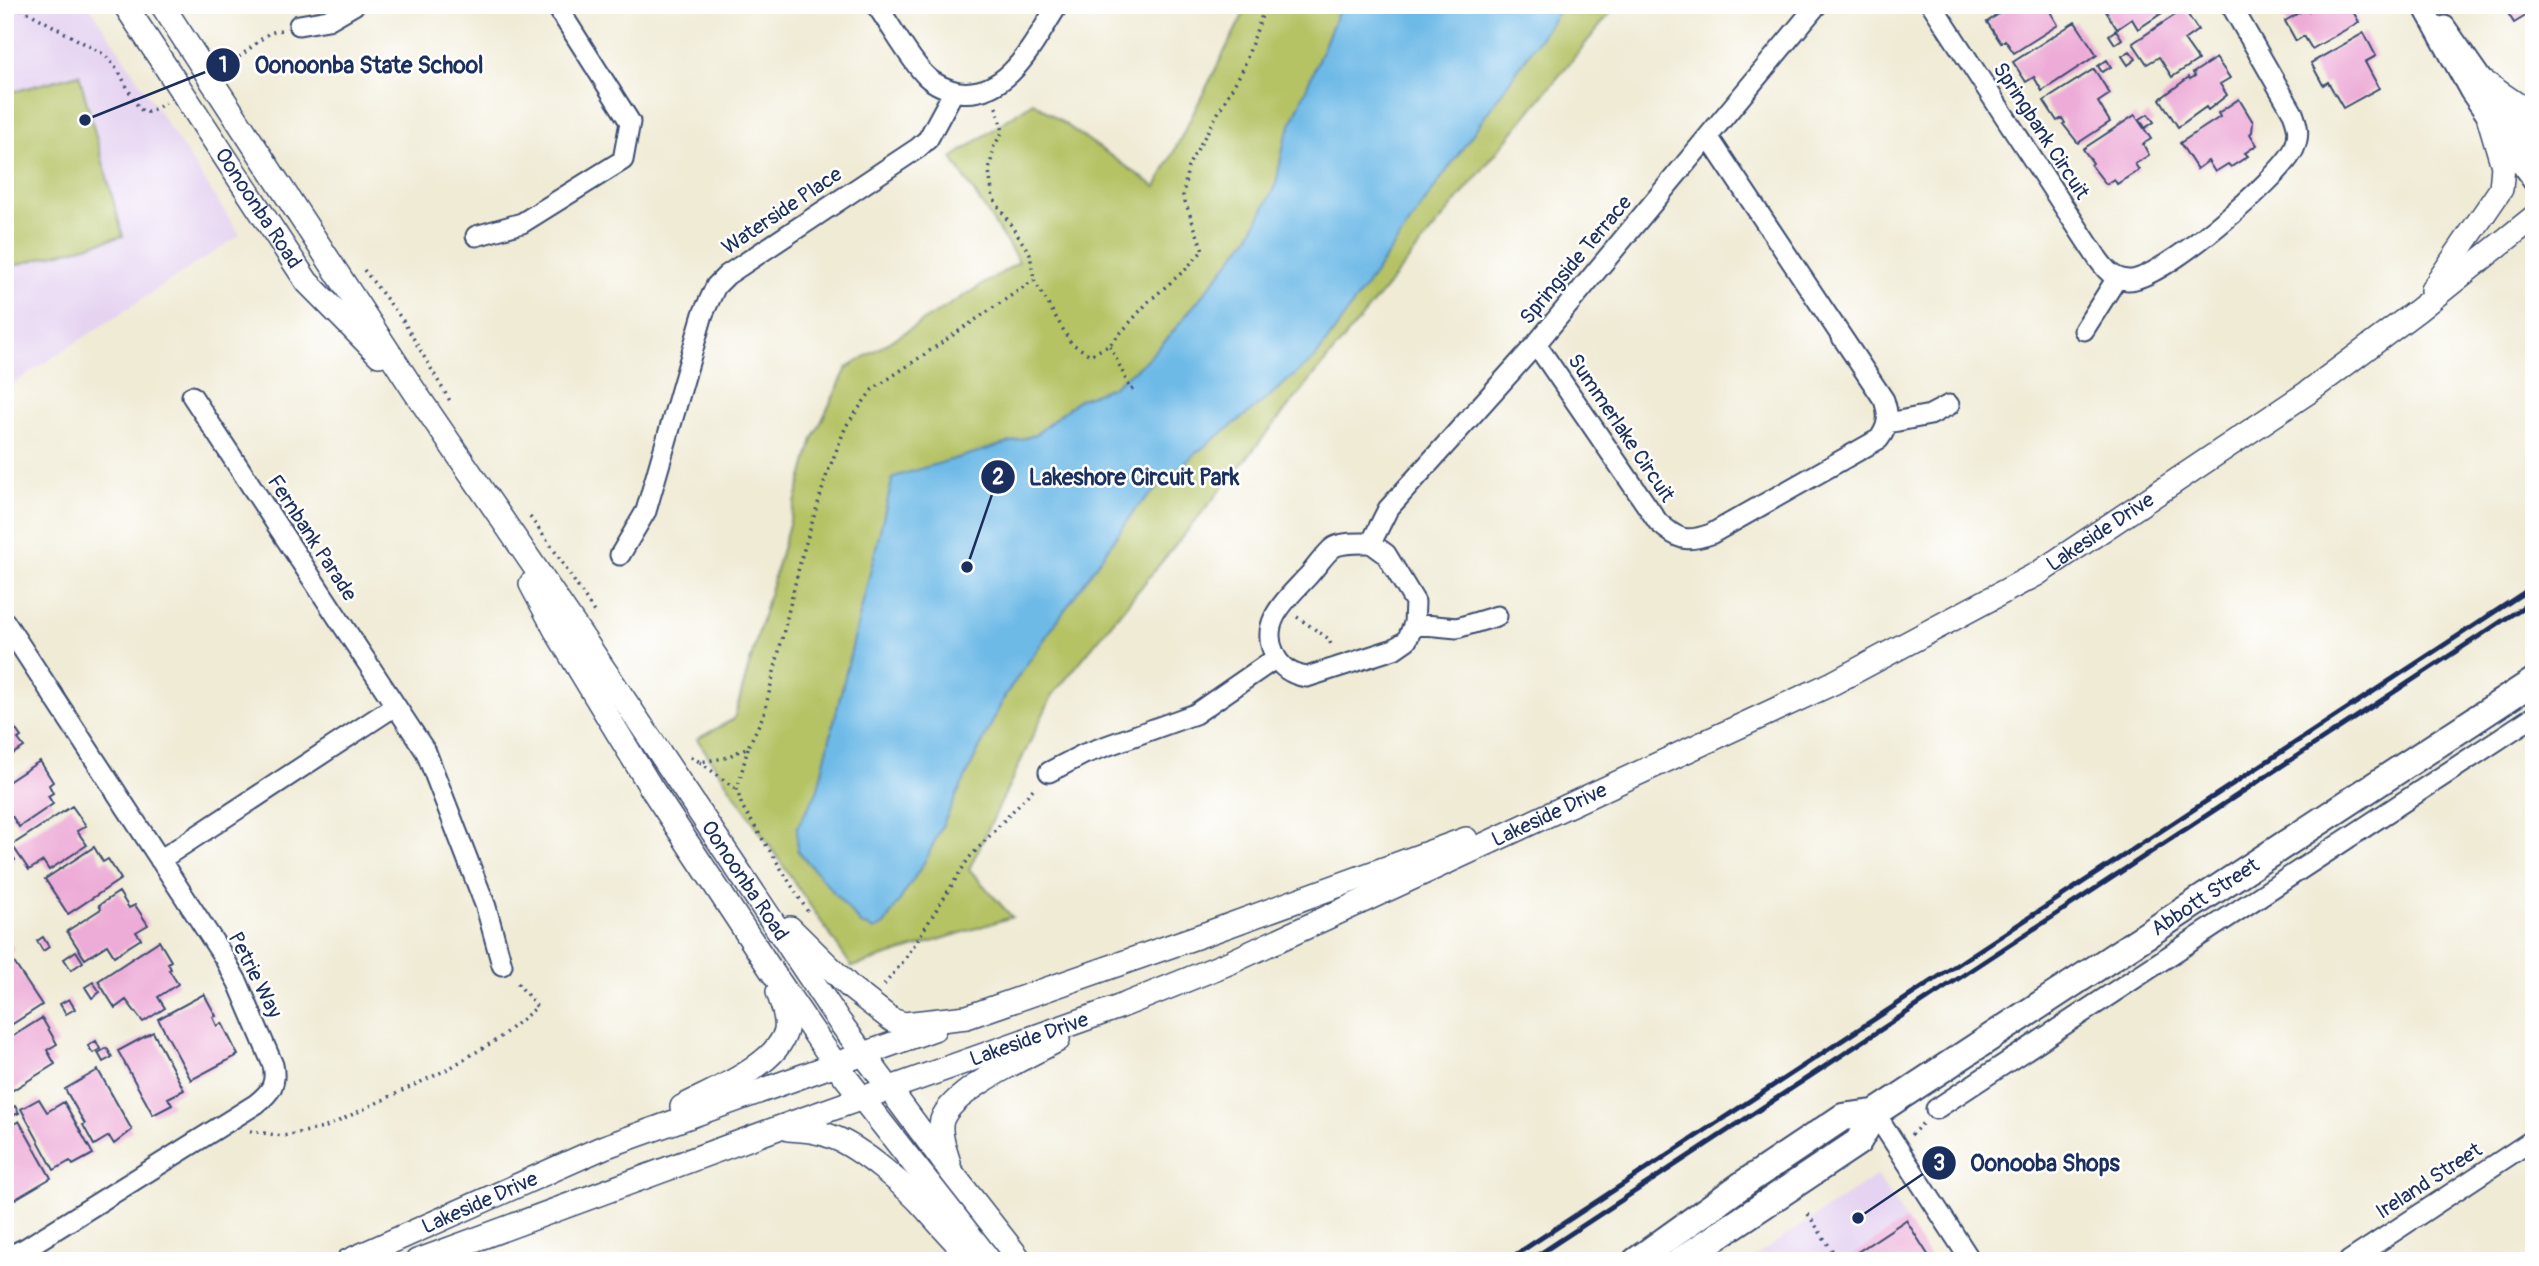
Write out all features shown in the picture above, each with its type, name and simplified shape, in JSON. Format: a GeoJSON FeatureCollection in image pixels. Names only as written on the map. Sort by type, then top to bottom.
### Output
{"type":"FeatureCollection","features":[{"type":"Feature","properties":{"kind":"main road","name":"Abbott Street"},"geometry":{"type":"LineString","coordinates":[[1680,1261],[1858,1142],[1875,1113],[2534,681]]}},
{"type":"Feature","properties":{"kind":"main road","name":"Abbott Street"},"geometry":{"type":"LineString","coordinates":[[1636,1261],[1843,1117],[1875,1113]]}},
{"type":"Feature","properties":{"kind":"street","name":"Oonoonba Road"},"geometry":{"type":"LineString","coordinates":[[125,5],[307,282],[415,392]]}},
{"type":"Feature","properties":{"kind":"street","name":"Oonoonba Road"},"geometry":{"type":"LineString","coordinates":[[162,5],[481,492],[573,623],[864,1055],[1021,1261]]}},
{"type":"Feature","properties":{"kind":"street"},"geometry":{"type":"LineString","coordinates":[[299,25],[328,20],[354,5]]}},
{"type":"Feature","properties":{"kind":"street"},"geometry":{"type":"LineString","coordinates":[[476,236],[522,223],[623,160],[631,122],[556,5]]}},
{"type":"Feature","properties":{"kind":"street"},"geometry":{"type":"LineString","coordinates":[[876,5],[926,76],[940,86],[972,93],[989,89],[1005,79],[1018,65],[1058,5]]}},
{"type":"Feature","properties":{"kind":"street","name":"Springside Terrace"},"geometry":{"type":"LineString","coordinates":[[1371,543],[1388,509],[1535,344],[1817,5]]}},
{"type":"Feature","properties":{"kind":"street","name":"Springbank Circuit"},"geometry":{"type":"LineString","coordinates":[[1932,5],[2098,259],[2107,271],[2117,278]]}},
{"type":"Feature","properties":{"kind":"street"},"geometry":{"type":"LineString","coordinates":[[2084,330],[2117,278],[2130,280],[2144,277],[2206,237],[2285,164],[2293,151],[2299,129],[2293,113],[2231,5]]}},
{"type":"Feature","properties":{"kind":"street"},"geometry":{"type":"LineString","coordinates":[[2421,5],[2470,92],[2534,183]]}},
{"type":"Feature","properties":{"kind":"street"},"geometry":{"type":"LineString","coordinates":[[2430,5],[2534,153]]}},
{"type":"Feature","properties":{"kind":"street"},"geometry":{"type":"LineString","coordinates":[[2487,84],[2534,116]]}},
{"type":"Feature","properties":{"kind":"street","name":"Waterside Place"},"geometry":{"type":"LineString","coordinates":[[620,555],[646,511],[704,314],[716,286],[745,262],[918,148],[928,139],[954,91]]}},
{"type":"Feature","properties":{"kind":"street"},"geometry":{"type":"LineString","coordinates":[[2418,310],[2501,188],[2503,166],[2489,119]]}},
{"type":"Feature","properties":{"kind":"street"},"geometry":{"type":"LineString","coordinates":[[1709,138],[1884,400],[1888,423],[1930,415],[1949,405]]}},
{"type":"Feature","properties":{"kind":"street","name":"Lakeside Drive"},"geometry":{"type":"LineString","coordinates":[[417,1261],[778,1128],[1119,1007],[1231,962],[1833,683],[2037,574],[2307,393],[2418,310],[2534,217]]}},
{"type":"Feature","properties":{"kind":"street","name":"Summerlake Circuit"},"geometry":{"type":"LineString","coordinates":[[1535,344],[1658,522],[1680,538],[1698,539],[1711,534],[1879,439],[1888,423]]}},
{"type":"Feature","properties":{"kind":"street","name":"Fernbank Parade"},"geometry":{"type":"LineString","coordinates":[[192,396],[426,752],[486,907],[502,965]]}},
{"type":"Feature","properties":{"kind":"street","name":"Oonoonba Road"},"geometry":{"type":"LineString","coordinates":[[481,492],[585,679],[650,786],[769,967],[836,1065],[989,1261]]}},
{"type":"Feature","properties":{"kind":"street"},"geometry":{"type":"LineString","coordinates":[[1371,543],[1386,554],[1415,602],[1414,624],[1407,639],[1394,649],[1307,677],[1296,675],[1276,658],[1269,642],[1270,624],[1281,606],[1334,548],[1371,543]]}},
{"type":"Feature","properties":{"kind":"street"},"geometry":{"type":"LineString","coordinates":[[1414,624],[1457,628],[1497,616]]}},
{"type":"Feature","properties":{"kind":"street","name":"Petrie Way"},"geometry":{"type":"LineString","coordinates":[[5,622],[238,983],[273,1065],[275,1084],[256,1104],[26,1248],[5,1258]]}},
{"type":"Feature","properties":{"kind":"street"},"geometry":{"type":"LineString","coordinates":[[1049,772],[1084,754],[1195,714],[1276,658]]}},
{"type":"Feature","properties":{"kind":"street"},"geometry":{"type":"LineString","coordinates":[[160,860],[395,706]]}},
{"type":"Feature","properties":{"kind":"street","name":"Abbott Street"},"geometry":{"type":"LineString","coordinates":[[1936,1109],[2534,716]]}},
{"type":"Feature","properties":{"kind":"street"},"geometry":{"type":"LineString","coordinates":[[2403,766],[2419,791]]}},
{"type":"Feature","properties":{"kind":"street","name":"Lakeside Drive"},"geometry":{"type":"LineString","coordinates":[[348,1261],[604,1147],[1208,933],[1625,781]]}},
{"type":"Feature","properties":{"kind":"street"},"geometry":{"type":"LineString","coordinates":[[2264,857],[2282,881]]}},
{"type":"Feature","properties":{"kind":"street","name":"Lakeside Drive"},"geometry":{"type":"LineString","coordinates":[[731,860],[806,945],[851,988],[892,1020],[904,1024],[967,1017]]}},
{"type":"Feature","properties":{"kind":"street"},"geometry":{"type":"LineString","coordinates":[[2113,956],[2130,981]]}},
{"type":"Feature","properties":{"kind":"street"},"geometry":{"type":"LineString","coordinates":[[604,1147],[741,1076],[781,1044],[786,1027],[785,1012],[769,967]]}},
{"type":"Feature","properties":{"kind":"street"},"geometry":{"type":"LineString","coordinates":[[952,1173],[942,1137],[942,1122],[949,1108],[970,1089],[1119,1007]]}},
{"type":"Feature","properties":{"kind":"street"},"geometry":{"type":"LineString","coordinates":[[1969,1050],[1986,1075]]}},
{"type":"Feature","properties":{"kind":"street"},"geometry":{"type":"LineString","coordinates":[[1875,1113],[1971,1261]]}},
{"type":"Feature","properties":{"kind":"street"},"geometry":{"type":"LineString","coordinates":[[778,1128],[816,1131],[847,1145],[884,1170],[926,1209],[953,1242],[975,1261]]}},
{"type":"Feature","properties":{"kind":"street","name":"Ireland Street"},"geometry":{"type":"LineString","coordinates":[[2349,1261],[2534,1139]]}},
{"type":"Feature","properties":{"kind":"path"},"geometry":{"type":"LineString","coordinates":[[15,5],[104,55],[118,70],[135,102],[144,112],[162,105]]}},
{"type":"Feature","properties":{"kind":"path"},"geometry":{"type":"LineString","coordinates":[[989,89],[1003,126],[991,160],[990,186],[999,209],[1030,254],[1034,280],[1039,290],[1071,343],[1090,355],[1110,345],[1148,302],[1186,269],[1203,250],[1182,196],[1188,166],[1243,69],[1261,18],[1270,5]]}},
{"type":"Feature","properties":{"kind":"path"},"geometry":{"type":"LineString","coordinates":[[235,76],[228,65],[269,33],[299,25]]}},
{"type":"Feature","properties":{"kind":"path"},"geometry":{"type":"LineString","coordinates":[[360,265],[402,319],[451,402]]}},
{"type":"Feature","properties":{"kind":"path"},"geometry":{"type":"LineString","coordinates":[[811,917],[742,806],[737,790],[748,747],[764,714],[801,559],[827,474],[846,426],[872,390],[1034,280]]}},
{"type":"Feature","properties":{"kind":"path"},"geometry":{"type":"LineString","coordinates":[[1110,345],[1131,390],[1135,387]]}},
{"type":"Feature","properties":{"kind":"path"},"geometry":{"type":"LineString","coordinates":[[530,517],[598,618]]}},
{"type":"Feature","properties":{"kind":"path"},"geometry":{"type":"LineString","coordinates":[[1281,606],[1329,639],[1338,668]]}},
{"type":"Feature","properties":{"kind":"path"},"geometry":{"type":"LineString","coordinates":[[700,762],[725,758],[748,747]]}},
{"type":"Feature","properties":{"kind":"path"},"geometry":{"type":"LineString","coordinates":[[683,753],[700,762],[737,790]]}},
{"type":"Feature","properties":{"kind":"path"},"geometry":{"type":"LineString","coordinates":[[878,992],[906,958],[969,858],[1049,772]]}},
{"type":"Feature","properties":{"kind":"path"},"geometry":{"type":"LineString","coordinates":[[240,1136],[249,1131],[283,1136],[324,1128],[448,1069],[498,1039],[537,1007],[502,965]]}},
{"type":"Feature","properties":{"kind":"path"},"geometry":{"type":"LineString","coordinates":[[1896,1145],[1914,1134],[1936,1109]]}},
{"type":"Feature","properties":{"kind":"path"},"geometry":{"type":"LineString","coordinates":[[1808,1214],[1839,1261]]}},
{"type":"Feature","properties":{"kind":"shaded area"},"geometry":{"type":"Polygon","coordinates":[[[5,5],[89,5],[240,235],[5,389],[5,5]]]}},
{"type":"Feature","properties":{"kind":"shaded area"},"geometry":{"type":"Polygon","coordinates":[[[1877,1175],[1932,1261],[1748,1261],[1877,1175]]]}},
{"type":"Feature","properties":{"kind":"green space"},"geometry":{"type":"Polygon","coordinates":[[[1248,5],[1617,5],[1052,696],[969,869],[1012,917],[852,967],[697,739],[734,719],[813,439],[847,368],[1019,262],[952,158],[1033,102],[1156,187],[1248,5]]]}},
{"type":"Feature","properties":{"kind":"green space"},"geometry":{"type":"Polygon","coordinates":[[[79,74],[123,236],[5,268],[5,94],[79,74]]]}},
{"type":"Feature","properties":{"kind":"water"},"geometry":{"type":"Polygon","coordinates":[[[1341,5],[1563,5],[1316,357],[1196,453],[1137,507],[1006,694],[925,861],[884,925],[875,930],[861,924],[797,850],[797,827],[817,792],[893,477],[1035,435],[1078,400],[1112,387],[1142,364],[1167,339],[1249,237],[1276,184],[1285,139],[1341,5]]]}},
{"type":"Feature","properties":{"kind":"building"},"geometry":{"type":"Polygon","coordinates":[[[1983,5],[1998,5],[1988,12],[1983,5]]]}},
{"type":"Feature","properties":{"kind":"building"},"geometry":{"type":"Polygon","coordinates":[[[2012,5],[2062,5],[2051,13],[2058,25],[2014,53],[2005,40],[2001,43],[1987,22],[2012,5]]]}},
{"type":"Feature","properties":{"kind":"building"},"geometry":{"type":"Polygon","coordinates":[[[2102,5],[2174,5],[2138,29],[2132,19],[2117,29],[2102,5]]]}},
{"type":"Feature","properties":{"kind":"building"},"geometry":{"type":"Polygon","coordinates":[[[2280,5],[2299,5],[2285,14],[2280,5]]]}},
{"type":"Feature","properties":{"kind":"building"},"geometry":{"type":"Polygon","coordinates":[[[2313,5],[2357,5],[2351,8],[2359,22],[2312,49],[2304,36],[2296,41],[2285,21],[2307,8],[2309,11],[2313,5]]]}},
{"type":"Feature","properties":{"kind":"building"},"geometry":{"type":"Polygon","coordinates":[[[2503,5],[2534,5],[2534,11],[2514,23],[2503,5]]]}},
{"type":"Feature","properties":{"kind":"building"},"geometry":{"type":"Polygon","coordinates":[[[2184,9],[2198,30],[2184,40],[2198,60],[2172,77],[2159,57],[2147,64],[2133,43],[2184,9]]]}},
{"type":"Feature","properties":{"kind":"building"},"geometry":{"type":"Polygon","coordinates":[[[2075,22],[2097,55],[2042,91],[2034,77],[2026,82],[2013,62],[2075,22]]]}},
{"type":"Feature","properties":{"kind":"building"},"geometry":{"type":"Polygon","coordinates":[[[2116,30],[2122,39],[2115,44],[2109,35],[2116,30]]]}},
{"type":"Feature","properties":{"kind":"building"},"geometry":{"type":"Polygon","coordinates":[[[2364,33],[2376,56],[2365,62],[2379,88],[2343,108],[2328,82],[2323,85],[2311,63],[2364,33]]]}},
{"type":"Feature","properties":{"kind":"building"},"geometry":{"type":"Polygon","coordinates":[[[2130,51],[2136,59],[2128,65],[2122,56],[2130,51]]]}},
{"type":"Feature","properties":{"kind":"building"},"geometry":{"type":"Polygon","coordinates":[[[2216,58],[2230,78],[2220,84],[2227,95],[2208,110],[2206,107],[2178,127],[2160,99],[2189,77],[2190,79],[2195,76],[2193,73],[2216,58]]]}},
{"type":"Feature","properties":{"kind":"building"},"geometry":{"type":"Polygon","coordinates":[[[2107,60],[2111,67],[2102,72],[2098,66],[2107,60]]]}},
{"type":"Feature","properties":{"kind":"building"},"geometry":{"type":"Polygon","coordinates":[[[2094,69],[2110,94],[2098,102],[2110,122],[2078,143],[2063,124],[2065,123],[2062,118],[2057,121],[2044,101],[2094,69]]]}},
{"type":"Feature","properties":{"kind":"building"},"geometry":{"type":"Polygon","coordinates":[[[2239,99],[2253,122],[2250,134],[2257,145],[2245,153],[2248,156],[2231,167],[2228,164],[2215,172],[2208,161],[2197,169],[2180,143],[2220,117],[2218,113],[2239,99]]]}},
{"type":"Feature","properties":{"kind":"building"},"geometry":{"type":"Polygon","coordinates":[[[2148,114],[2154,122],[2145,128],[2140,119],[2148,114]]]}},
{"type":"Feature","properties":{"kind":"building"},"geometry":{"type":"Polygon","coordinates":[[[2135,115],[2151,139],[2143,144],[2149,155],[2135,164],[2139,170],[2117,184],[2114,179],[2106,184],[2091,165],[2093,163],[2083,149],[2135,115]]]}},
{"type":"Feature","properties":{"kind":"building"},"geometry":{"type":"Polygon","coordinates":[[[5,714],[21,737],[18,739],[24,747],[5,759],[5,714]]]}},
{"type":"Feature","properties":{"kind":"building"},"geometry":{"type":"Polygon","coordinates":[[[40,761],[53,782],[49,785],[53,793],[48,796],[53,804],[19,827],[12,816],[5,820],[5,784],[40,761]]]}},
{"type":"Feature","properties":{"kind":"building"},"geometry":{"type":"Polygon","coordinates":[[[72,806],[86,826],[77,831],[87,845],[49,870],[43,861],[29,870],[12,845],[72,806]]]}},
{"type":"Feature","properties":{"kind":"building"},"geometry":{"type":"Polygon","coordinates":[[[94,847],[103,862],[108,859],[121,879],[68,914],[45,879],[94,847]]]}},
{"type":"Feature","properties":{"kind":"building"},"geometry":{"type":"Polygon","coordinates":[[[9,849],[15,860],[5,866],[5,851],[9,849]]]}},
{"type":"Feature","properties":{"kind":"building"},"geometry":{"type":"Polygon","coordinates":[[[119,892],[129,908],[135,905],[148,925],[136,932],[141,939],[114,956],[107,945],[85,959],[67,931],[101,909],[99,905],[119,892]]]}},
{"type":"Feature","properties":{"kind":"building"},"geometry":{"type":"Polygon","coordinates":[[[5,937],[14,950],[5,955],[5,937]]]}},
{"type":"Feature","properties":{"kind":"building"},"geometry":{"type":"Polygon","coordinates":[[[43,937],[49,947],[43,951],[37,941],[43,937]]]}},
{"type":"Feature","properties":{"kind":"building"},"geometry":{"type":"Polygon","coordinates":[[[159,941],[171,961],[168,963],[171,969],[169,970],[178,984],[158,997],[165,1008],[143,1022],[126,1000],[115,1008],[98,981],[159,941]]]}},
{"type":"Feature","properties":{"kind":"building"},"geometry":{"type":"Polygon","coordinates":[[[76,951],[83,962],[71,970],[64,959],[76,951]]]}},
{"type":"Feature","properties":{"kind":"building"},"geometry":{"type":"Polygon","coordinates":[[[13,961],[42,1005],[5,1029],[5,967],[13,961]]]}},
{"type":"Feature","properties":{"kind":"building"},"geometry":{"type":"Polygon","coordinates":[[[93,982],[100,992],[92,998],[85,987],[93,982]]]}},
{"type":"Feature","properties":{"kind":"building"},"geometry":{"type":"Polygon","coordinates":[[[204,994],[216,1016],[213,1017],[217,1026],[222,1023],[238,1055],[191,1080],[158,1019],[204,994]]]}},
{"type":"Feature","properties":{"kind":"building"},"geometry":{"type":"Polygon","coordinates":[[[69,999],[75,1009],[66,1014],[60,1004],[69,999]]]}},
{"type":"Feature","properties":{"kind":"building"},"geometry":{"type":"Polygon","coordinates":[[[42,1018],[57,1044],[47,1050],[55,1064],[5,1095],[5,1041],[42,1018]]]}},
{"type":"Feature","properties":{"kind":"building"},"geometry":{"type":"Polygon","coordinates":[[[153,1032],[184,1090],[168,1098],[172,1105],[153,1115],[118,1051],[153,1032]]]}},
{"type":"Feature","properties":{"kind":"building"},"geometry":{"type":"Polygon","coordinates":[[[96,1041],[100,1049],[93,1053],[88,1046],[96,1041]]]}},
{"type":"Feature","properties":{"kind":"building"},"geometry":{"type":"Polygon","coordinates":[[[107,1048],[112,1057],[103,1062],[98,1053],[107,1048]]]}},
{"type":"Feature","properties":{"kind":"building"},"geometry":{"type":"Polygon","coordinates":[[[98,1070],[132,1130],[114,1144],[109,1136],[94,1145],[65,1089],[98,1070]]]}},
{"type":"Feature","properties":{"kind":"building"},"geometry":{"type":"Polygon","coordinates":[[[39,1099],[47,1112],[64,1102],[93,1154],[73,1165],[70,1161],[54,1170],[21,1109],[39,1099]]]}},
{"type":"Feature","properties":{"kind":"building"},"geometry":{"type":"Polygon","coordinates":[[[15,1106],[19,1113],[12,1116],[9,1109],[15,1106]]]}},
{"type":"Feature","properties":{"kind":"building"},"geometry":{"type":"Polygon","coordinates":[[[19,1121],[51,1178],[5,1205],[5,1129],[19,1121]]]}},
{"type":"Feature","properties":{"kind":"building"},"geometry":{"type":"Polygon","coordinates":[[[1906,1220],[1932,1261],[1844,1261],[1906,1220]]]}},
{"type":"Feature","properties":{"kind":"railway"},"geometry":{"type":"LineString","coordinates":[[1506,1261],[2534,586]]}},
{"type":"Feature","properties":{"kind":"railway"},"geometry":{"type":"LineString","coordinates":[[1529,1261],[2534,600]]}},
{"type":"Feature","properties":{"kind":"place","name":"Oonoonba State School"},"geometry":{"type":"Point","coordinates":[85,120]}},
{"type":"Feature","properties":{"kind":"place","name":"Lakeshore Circuit Park"},"geometry":{"type":"Point","coordinates":[967,567]}},
{"type":"Feature","properties":{"kind":"place","name":"Oonooba Shops"},"geometry":{"type":"Point","coordinates":[1858,1218]}}]}
